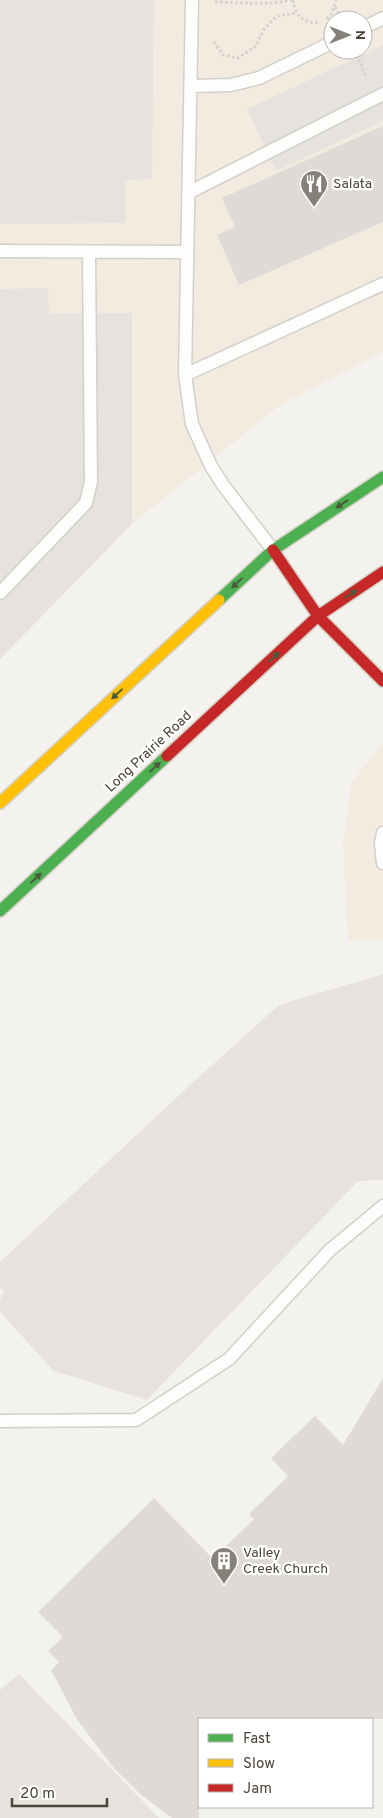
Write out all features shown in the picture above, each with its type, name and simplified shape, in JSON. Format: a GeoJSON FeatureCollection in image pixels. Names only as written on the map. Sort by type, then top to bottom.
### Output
{"type":"FeatureCollection","features":[{"type":"Feature","properties":{"kind":"main road"},"geometry":{"type":"LineString","coordinates":[[0,802],[272,550],[383,477]]}},
{"type":"Feature","properties":{"kind":"main road"},"geometry":{"type":"LineString","coordinates":[[272,550],[318,616],[383,681]]}},
{"type":"Feature","properties":{"kind":"main road","name":"Long Prairie Road"},"geometry":{"type":"LineString","coordinates":[[0,911],[318,616],[383,572]]}},
{"type":"Feature","properties":{"kind":"lane"},"geometry":{"type":"LineString","coordinates":[[192,0],[185,375],[192,424],[211,466],[223,485],[272,550]]}},
{"type":"Feature","properties":{"kind":"lane"},"geometry":{"type":"LineString","coordinates":[[191,86],[231,84],[259,78],[323,47]]}},
{"type":"Feature","properties":{"kind":"lane"},"geometry":{"type":"LineString","coordinates":[[188,193],[383,94]]}},
{"type":"Feature","properties":{"kind":"lane"},"geometry":{"type":"LineString","coordinates":[[0,251],[89,253],[186,252]]}},
{"type":"Feature","properties":{"kind":"lane"},"geometry":{"type":"LineString","coordinates":[[0,593],[86,504],[91,481],[89,253]]}},
{"type":"Feature","properties":{"kind":"lane"},"geometry":{"type":"LineString","coordinates":[[185,375],[383,284]]}},
{"type":"Feature","properties":{"kind":"lane"},"geometry":{"type":"LineString","coordinates":[[383,833],[381,843],[383,863]]}},
{"type":"Feature","properties":{"kind":"lane"},"geometry":{"type":"LineString","coordinates":[[0,1421],[136,1420],[229,1359],[330,1250],[383,1206]]}},
{"type":"Feature","properties":{"kind":"path"},"geometry":{"type":"LineString","coordinates":[[214,10],[215,1],[227,4],[276,4],[292,0],[296,13],[307,22],[321,22],[328,19],[335,7],[336,0]]}},
{"type":"Feature","properties":{"kind":"path"},"geometry":{"type":"LineString","coordinates":[[213,39],[223,55],[238,58],[255,47],[264,29],[277,16],[296,13]]}},
{"type":"Feature","properties":{"kind":"shaded area"},"geometry":{"type":"Polygon","coordinates":[[[0,0],[383,0],[383,352],[279,406],[132,524],[0,659],[0,0]]]}},
{"type":"Feature","properties":{"kind":"shaded area"},"geometry":{"type":"Polygon","coordinates":[[[0,0],[154,0],[152,178],[125,181],[125,223],[0,224],[0,0]]]}},
{"type":"Feature","properties":{"kind":"shaded area"},"geometry":{"type":"Polygon","coordinates":[[[383,45],[383,121],[276,171],[247,109],[351,60],[373,60],[373,50],[383,45]]]}},
{"type":"Feature","properties":{"kind":"shaded area"},"geometry":{"type":"Polygon","coordinates":[[[48,288],[49,314],[132,313],[132,524],[0,659],[0,289],[48,288]]]}},
{"type":"Feature","properties":{"kind":"shaded area"},"geometry":{"type":"Polygon","coordinates":[[[383,742],[383,940],[348,941],[343,842],[352,782],[383,742]]]}},
{"type":"Feature","properties":{"kind":"shaded area"},"geometry":{"type":"Polygon","coordinates":[[[383,974],[383,1180],[358,1181],[147,1400],[54,1371],[0,1312],[0,1300],[4,1290],[0,1288],[0,1262],[279,1005],[383,974]]]}},
{"type":"Feature","properties":{"kind":"shaded area"},"geometry":{"type":"Polygon","coordinates":[[[19,1674],[159,1818],[0,1818],[0,1690],[19,1674]]]}},
{"type":"Feature","properties":{"kind":"building"},"geometry":{"type":"Polygon","coordinates":[[[383,126],[383,222],[239,285],[217,235],[235,227],[222,198],[383,126]]]}},
{"type":"Feature","properties":{"kind":"building","name":"Valley Creek Church"},"geometry":{"type":"Polygon","coordinates":[[[383,1378],[383,1719],[198,1718],[199,1818],[172,1818],[139,1793],[113,1767],[78,1721],[51,1670],[59,1662],[48,1651],[63,1637],[38,1612],[154,1498],[213,1559],[254,1519],[249,1514],[288,1476],[271,1458],[315,1416],[343,1445],[383,1378]]]}},
{"type":"Feature","properties":{"kind":"traffic: fast"},"geometry":{"type":"LineString","coordinates":[[219,600],[273,550],[383,477]]}},
{"type":"Feature","properties":{"kind":"traffic: fast"},"geometry":{"type":"LineString","coordinates":[[0,911],[167,756]]}},
{"type":"Feature","properties":{"kind":"traffic: slow"},"geometry":{"type":"LineString","coordinates":[[0,803],[219,600]]}},
{"type":"Feature","properties":{"kind":"traffic: jam"},"geometry":{"type":"LineString","coordinates":[[273,550],[318,616],[383,681]]}},
{"type":"Feature","properties":{"kind":"traffic: jam"},"geometry":{"type":"LineString","coordinates":[[167,756],[318,616],[383,572]]}},
{"type":"Feature","properties":{"kind":"place","name":"Salata"},"geometry":{"type":"Point","coordinates":[314,208]}},
{"type":"Feature","properties":{"kind":"place","name":"Valley Creek Church"},"geometry":{"type":"Point","coordinates":[224,1585]}}]}
